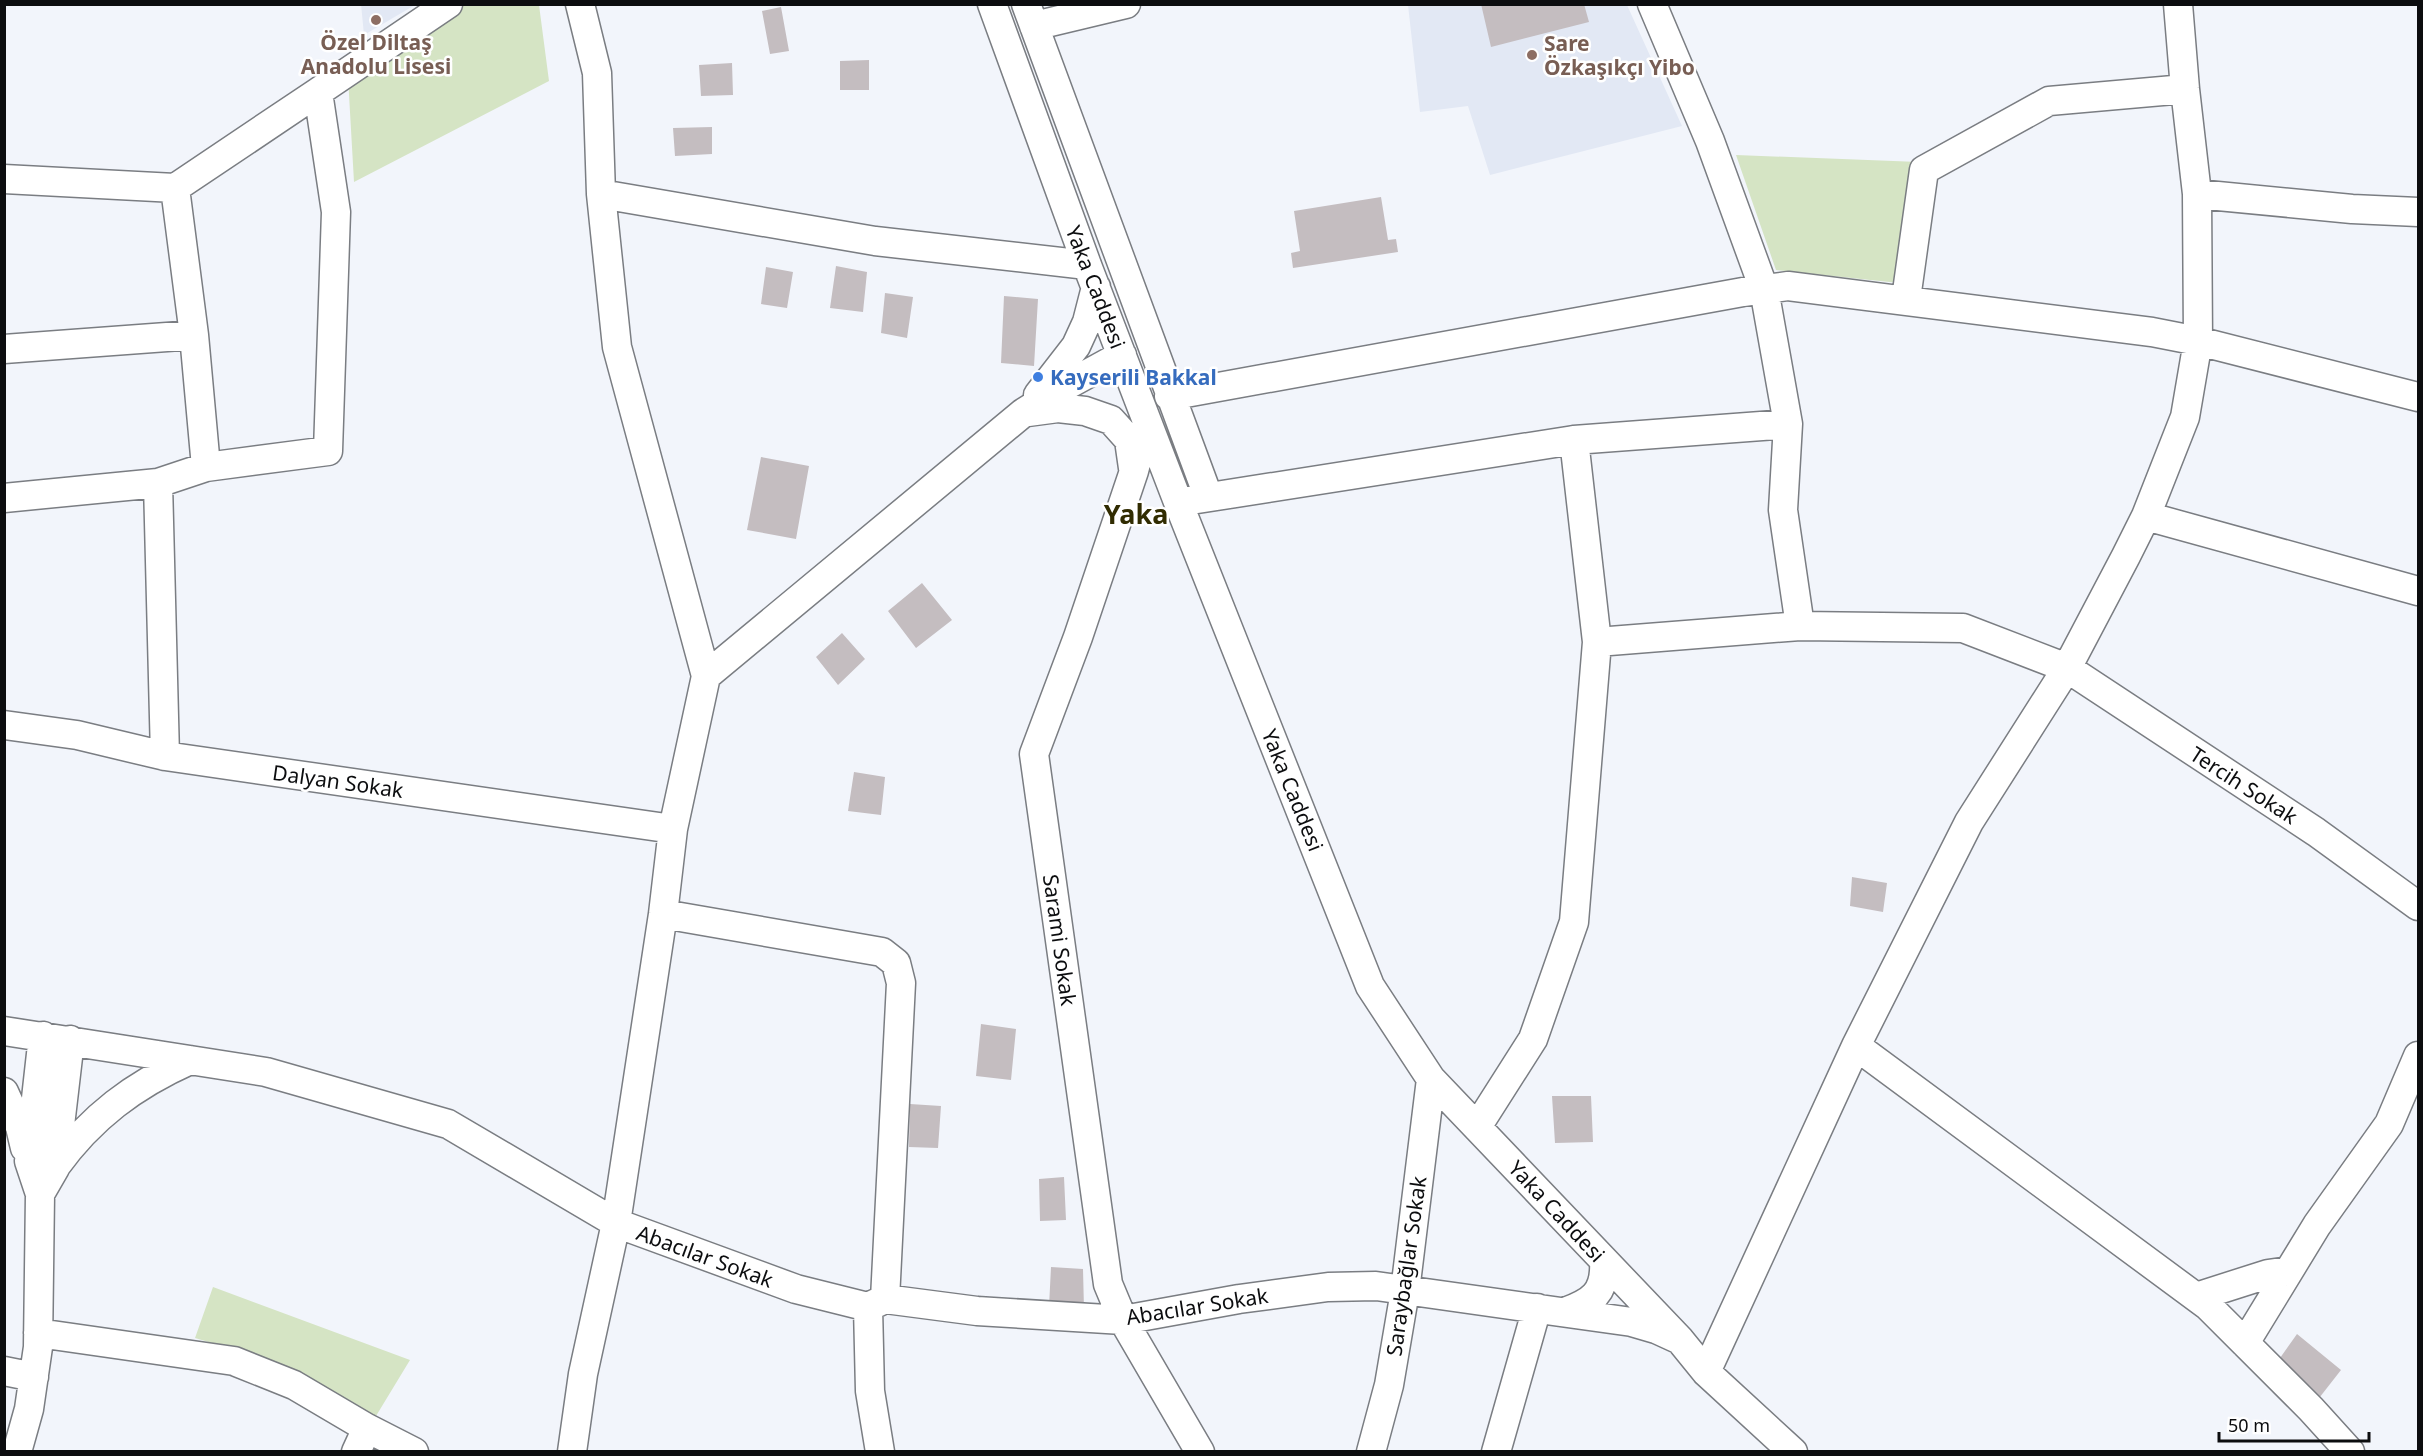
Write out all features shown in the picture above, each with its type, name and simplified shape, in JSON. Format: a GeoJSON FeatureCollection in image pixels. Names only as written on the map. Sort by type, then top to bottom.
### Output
{"type":"FeatureCollection","features":[{"type":"Feature","properties":{"kind":"street"},"geometry":{"type":"LineString","coordinates":[[4,179],[175,188],[448,4]]}},
{"type":"Feature","properties":{"kind":"street","name":"Yaka Caddesi"},"geometry":{"type":"LineString","coordinates":[[992,4],[1147,422],[1370,986],[1431,1079],[1680,1340],[1706,1372],[1794,1452]]}},
{"type":"Feature","properties":{"kind":"street"},"geometry":{"type":"LineString","coordinates":[[1126,4],[1030,15],[1169,396],[1208,496]]}},
{"type":"Feature","properties":{"kind":"street"},"geometry":{"type":"LineString","coordinates":[[1652,4],[1710,141],[1764,289],[1788,424],[1784,510],[1800,626]]}},
{"type":"Feature","properties":{"kind":"street"},"geometry":{"type":"LineString","coordinates":[[1706,1372],[1856,1046],[1969,822],[2067,668],[2146,516],[2185,417],[2198,341],[2197,194],[2178,4]]}},
{"type":"Feature","properties":{"kind":"street"},"geometry":{"type":"LineString","coordinates":[[572,1452],[583,1374],[616,1223],[663,914],[673,829],[706,676],[617,347],[601,194],[597,73],[585,5]]}},
{"type":"Feature","properties":{"kind":"street"},"geometry":{"type":"LineString","coordinates":[[1906,299],[1924,170],[2049,101],[2185,89]]}},
{"type":"Feature","properties":{"kind":"street"},"geometry":{"type":"LineString","coordinates":[[4,498],[158,483],[206,467],[328,451],[336,212],[318,92]]}},
{"type":"Feature","properties":{"kind":"street"},"geometry":{"type":"LineString","coordinates":[[175,188],[194,334],[206,467]]}},
{"type":"Feature","properties":{"kind":"street"},"geometry":{"type":"LineString","coordinates":[[601,194],[1091,276],[1087,322],[1076,346],[1023,413]]}},
{"type":"Feature","properties":{"kind":"street"},"geometry":{"type":"LineString","coordinates":[[2197,194],[2352,209],[2418,212]]}},
{"type":"Feature","properties":{"kind":"street"},"geometry":{"type":"LineString","coordinates":[[1169,396],[1788,286],[1906,299],[2152,332],[2198,341],[2418,397]]}},
{"type":"Feature","properties":{"kind":"street"},"geometry":{"type":"LineString","coordinates":[[4,348],[194,334]]}},
{"type":"Feature","properties":{"kind":"street"},"geometry":{"type":"LineString","coordinates":[[706,676],[1023,413],[1122,355]]}},
{"type":"Feature","properties":{"kind":"street"},"geometry":{"type":"LineString","coordinates":[[1023,413],[1058,408],[1085,411],[1111,420],[1129,440],[1134,471]]}},
{"type":"Feature","properties":{"kind":"street","name":"Sarami Sokak"},"geometry":{"type":"LineString","coordinates":[[1147,422],[1134,471],[1078,637],[1034,754],[1108,1284],[1123,1320],[1200,1452]]}},
{"type":"Feature","properties":{"kind":"street"},"geometry":{"type":"LineString","coordinates":[[1178,502],[1574,440],[1788,424]]}},
{"type":"Feature","properties":{"kind":"street"},"geometry":{"type":"LineString","coordinates":[[1477,1127],[1533,1039],[1574,922],[1597,642],[1574,440]]}},
{"type":"Feature","properties":{"kind":"street"},"geometry":{"type":"LineString","coordinates":[[158,483],[165,756]]}},
{"type":"Feature","properties":{"kind":"street"},"geometry":{"type":"LineString","coordinates":[[2146,516],[2418,591]]}},
{"type":"Feature","properties":{"kind":"street","name":"Tercih Sokak"},"geometry":{"type":"LineString","coordinates":[[1597,642],[1800,626],[1963,627],[2067,668],[2316,832],[2418,906]]}},
{"type":"Feature","properties":{"kind":"street","name":"Dalyan Sokak"},"geometry":{"type":"LineString","coordinates":[[4,724],[77,735],[165,756],[673,829]]}},
{"type":"Feature","properties":{"kind":"street"},"geometry":{"type":"LineString","coordinates":[[663,914],[882,952],[896,963],[901,983],[870,1391],[880,1452]]}},
{"type":"Feature","properties":{"kind":"street","name":"Abacılar Sokak"},"geometry":{"type":"LineString","coordinates":[[4,1031],[266,1072],[448,1124],[616,1223],[796,1288],[877,1303],[1123,1320],[1239,1299],[1328,1287],[1376,1286],[1632,1322],[1656,1329],[1680,1340]]}},
{"type":"Feature","properties":{"kind":"street"},"geometry":{"type":"LineString","coordinates":[[16,1452],[29,1409],[34,1377],[38,1333],[40,1194],[57,1038]]}},
{"type":"Feature","properties":{"kind":"street"},"geometry":{"type":"LineString","coordinates":[[1856,1046],[2208,1306],[2311,1409],[2350,1452]]}},
{"type":"Feature","properties":{"kind":"street"},"geometry":{"type":"LineString","coordinates":[[2245,1343],[2317,1226],[2389,1124],[2418,1056]]}},
{"type":"Feature","properties":{"kind":"street"},"geometry":{"type":"LineString","coordinates":[[42,1165],[72,1144],[115,1103],[142,1083],[190,1060]]}},
{"type":"Feature","properties":{"kind":"street","name":"Saraybağlar Sokak"},"geometry":{"type":"LineString","coordinates":[[1371,1452],[1389,1386],[1405,1290],[1431,1079]]}},
{"type":"Feature","properties":{"kind":"street"},"geometry":{"type":"LineString","coordinates":[[4,1092],[20,1127],[42,1165]]}},
{"type":"Feature","properties":{"kind":"street"},"geometry":{"type":"LineString","coordinates":[[1497,1452],[1551,1310],[1586,1304],[1599,1292],[1605,1276],[1604,1261]]}},
{"type":"Feature","properties":{"kind":"street"},"geometry":{"type":"LineString","coordinates":[[2196,1297],[2268,1274],[2289,1271]]}},
{"type":"Feature","properties":{"kind":"street"},"geometry":{"type":"LineString","coordinates":[[38,1333],[234,1361],[294,1385],[361,1440],[414,1452]]}},
{"type":"Feature","properties":{"kind":"street"},"geometry":{"type":"LineString","coordinates":[[4,1371],[34,1377]]}},
{"type":"Feature","properties":{"kind":"shaded area","name":"Özel Diltaş Anadolu Lisesi"},"geometry":{"type":"Polygon","coordinates":[[[361,4],[415,4],[415,5],[364,35],[361,4]]]}},
{"type":"Feature","properties":{"kind":"shaded area","name":"Sare Özkaşıkçı Yibo"},"geometry":{"type":"Polygon","coordinates":[[[1408,5],[1627,5],[1682,126],[1490,175],[1468,106],[1420,112],[1408,5]]]}},
{"type":"Feature","properties":{"kind":"green space"},"geometry":{"type":"Polygon","coordinates":[[[465,5],[539,5],[549,81],[354,182],[348,77],[465,5]]]}},
{"type":"Feature","properties":{"kind":"green space"},"geometry":{"type":"Polygon","coordinates":[[[1736,155],[1919,162],[1899,283],[1776,270],[1736,155]]]}},
{"type":"Feature","properties":{"kind":"green space"},"geometry":{"type":"Polygon","coordinates":[[[213,1287],[410,1360],[376,1416],[276,1362],[195,1338],[213,1287]]]}},
{"type":"Feature","properties":{"kind":"building"},"geometry":{"type":"Polygon","coordinates":[[[1481,4],[1584,4],[1589,22],[1491,47],[1481,4]]]}},
{"type":"Feature","properties":{"kind":"building"},"geometry":{"type":"Polygon","coordinates":[[[781,7],[789,51],[770,54],[762,11],[781,7]]]}},
{"type":"Feature","properties":{"kind":"building"},"geometry":{"type":"Polygon","coordinates":[[[869,60],[869,90],[840,90],[840,61],[869,60]]]}},
{"type":"Feature","properties":{"kind":"building"},"geometry":{"type":"Polygon","coordinates":[[[732,63],[733,95],[701,96],[699,65],[732,63]]]}},
{"type":"Feature","properties":{"kind":"building"},"geometry":{"type":"Polygon","coordinates":[[[712,127],[712,154],[675,156],[673,128],[712,127]]]}},
{"type":"Feature","properties":{"kind":"building"},"geometry":{"type":"Polygon","coordinates":[[[1381,197],[1388,240],[1396,239],[1398,252],[1293,268],[1291,253],[1300,251],[1294,211],[1381,197]]]}},
{"type":"Feature","properties":{"kind":"building"},"geometry":{"type":"Polygon","coordinates":[[[836,266],[867,272],[863,312],[830,308],[836,266]]]}},
{"type":"Feature","properties":{"kind":"building"},"geometry":{"type":"Polygon","coordinates":[[[766,267],[793,272],[787,308],[761,304],[766,267]]]}},
{"type":"Feature","properties":{"kind":"building"},"geometry":{"type":"Polygon","coordinates":[[[885,293],[913,297],[907,338],[881,333],[885,293]]]}},
{"type":"Feature","properties":{"kind":"building"},"geometry":{"type":"Polygon","coordinates":[[[1004,296],[1038,299],[1034,366],[1001,363],[1004,296]]]}},
{"type":"Feature","properties":{"kind":"building"},"geometry":{"type":"Polygon","coordinates":[[[761,457],[809,466],[796,539],[747,530],[761,457]]]}},
{"type":"Feature","properties":{"kind":"building"},"geometry":{"type":"Polygon","coordinates":[[[922,583],[952,620],[916,648],[888,611],[922,583]]]}},
{"type":"Feature","properties":{"kind":"building"},"geometry":{"type":"Polygon","coordinates":[[[842,633],[865,659],[838,685],[816,657],[842,633]]]}},
{"type":"Feature","properties":{"kind":"building"},"geometry":{"type":"Polygon","coordinates":[[[854,772],[885,777],[881,815],[848,811],[854,772]]]}},
{"type":"Feature","properties":{"kind":"building"},"geometry":{"type":"Polygon","coordinates":[[[1852,877],[1887,883],[1883,912],[1850,906],[1852,877]]]}},
{"type":"Feature","properties":{"kind":"building"},"geometry":{"type":"Polygon","coordinates":[[[981,1024],[1016,1029],[1011,1080],[976,1076],[981,1024]]]}},
{"type":"Feature","properties":{"kind":"building"},"geometry":{"type":"Polygon","coordinates":[[[1552,1096],[1591,1096],[1593,1142],[1555,1143],[1552,1096]]]}},
{"type":"Feature","properties":{"kind":"building"},"geometry":{"type":"Polygon","coordinates":[[[910,1104],[941,1106],[938,1148],[909,1147],[910,1104]]]}},
{"type":"Feature","properties":{"kind":"building"},"geometry":{"type":"Polygon","coordinates":[[[1064,1177],[1066,1220],[1040,1221],[1039,1179],[1064,1177]]]}},
{"type":"Feature","properties":{"kind":"building"},"geometry":{"type":"Polygon","coordinates":[[[1051,1267],[1083,1269],[1084,1309],[1049,1307],[1051,1267]]]}},
{"type":"Feature","properties":{"kind":"building"},"geometry":{"type":"Polygon","coordinates":[[[2297,1334],[2341,1370],[2316,1402],[2275,1365],[2297,1334]]]}},
{"type":"Feature","properties":{"kind":"place","name":"Özel Diltaş Anadolu Lisesi"},"geometry":{"type":"Point","coordinates":[376,20]}},
{"type":"Feature","properties":{"kind":"place","name":"Sare Özkaşıkçı Yibo"},"geometry":{"type":"Point","coordinates":[1532,55]}},
{"type":"Feature","properties":{"kind":"place","name":"Kayserili Bakkal"},"geometry":{"type":"Point","coordinates":[1038,377]}},
{"type":"Feature","properties":{"kind":"district","name":"Yaka"},"geometry":{"type":"Point","coordinates":[1136,513]}}]}
